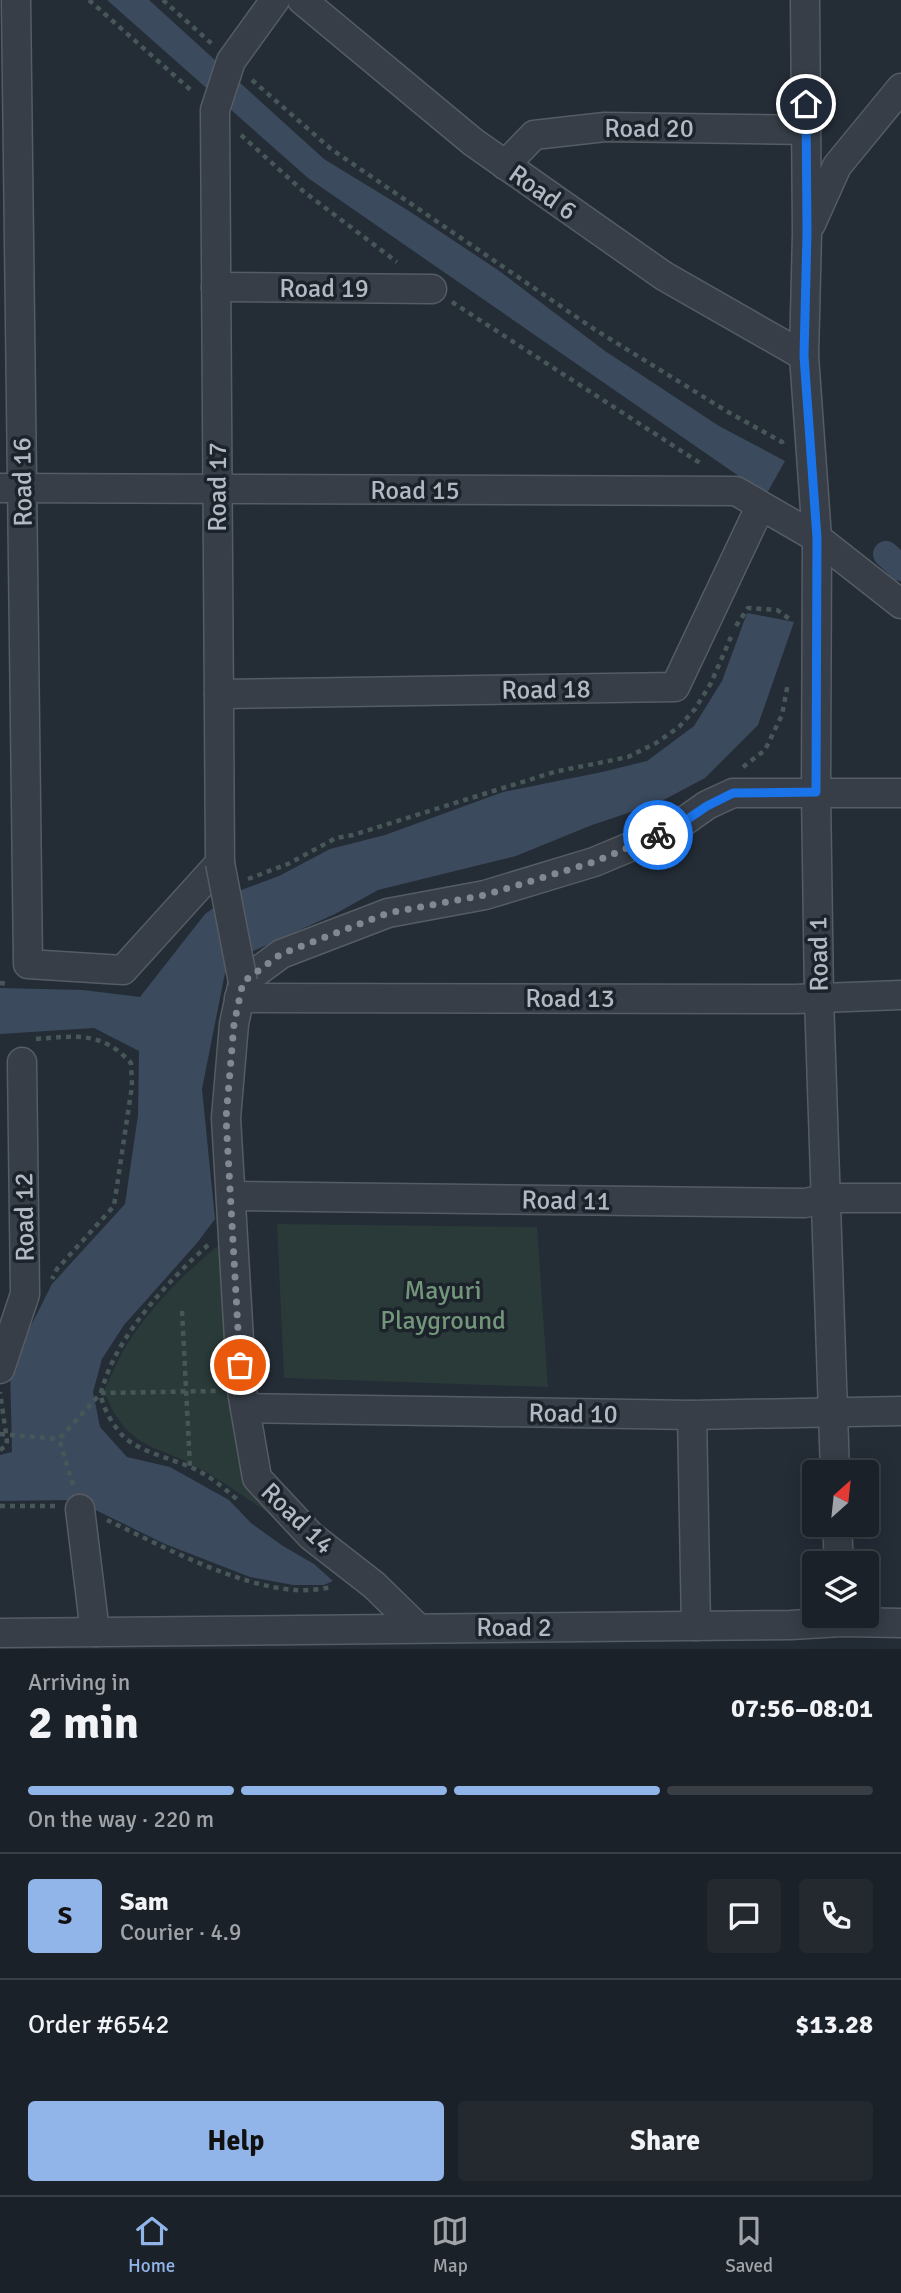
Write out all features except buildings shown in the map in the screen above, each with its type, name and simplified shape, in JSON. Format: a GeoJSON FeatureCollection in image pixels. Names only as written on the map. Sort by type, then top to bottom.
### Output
{"type":"FeatureCollection","features":[{"type":"Feature","properties":{"kind":"street","name":"Road 16"},"geometry":{"type":"LineString","coordinates":[[16,0],[11,488],[24,974]]}},
{"type":"Feature","properties":{"kind":"street","name":"Road 17"},"geometry":{"type":"LineString","coordinates":[[241,990],[228,873],[219,694],[215,110],[231,61],[275,0]]}},
{"type":"Feature","properties":{"kind":"street","name":"Road 6"},"geometry":{"type":"LineString","coordinates":[[302,0],[472,142],[664,276],[804,356]]}},
{"type":"Feature","properties":{"kind":"street","name":"Road 1"},"geometry":{"type":"LineString","coordinates":[[805,0],[807,233],[804,356],[817,538],[816,792],[819,998],[834,1460]]}},
{"type":"Feature","properties":{"kind":"street"},"geometry":{"type":"LineString","coordinates":[[807,233],[837,166],[901,88]]}},
{"type":"Feature","properties":{"kind":"street","name":"Road 20"},"geometry":{"type":"LineString","coordinates":[[505,164],[534,135],[569,131],[605,127],[806,130]]}},
{"type":"Feature","properties":{"kind":"street","name":"Road 19"},"geometry":{"type":"LineString","coordinates":[[216,287],[432,289]]}},
{"type":"Feature","properties":{"kind":"street","name":"Road 15"},"geometry":{"type":"LineString","coordinates":[[11,488],[736,491],[817,538],[901,604]]}},
{"type":"Feature","properties":{"kind":"street","name":"Road 18"},"geometry":{"type":"LineString","coordinates":[[219,694],[675,687],[760,507]]}},
{"type":"Feature","properties":{"kind":"street"},"geometry":{"type":"LineString","coordinates":[[241,990],[281,954],[388,913],[485,895],[594,862],[673,829],[707,806],[733,793],[901,793]]}},
{"type":"Feature","properties":{"kind":"street"},"geometry":{"type":"LineString","coordinates":[[24,974],[123,970],[228,873]]}},
{"type":"Feature","properties":{"kind":"street","name":"Road 13"},"geometry":{"type":"LineString","coordinates":[[241,990],[819,998],[901,995]]}},
{"type":"Feature","properties":{"kind":"street","name":"Road 14"},"geometry":{"type":"LineString","coordinates":[[241,990],[234,1024],[226,1118],[243,1400],[257,1478],[311,1536],[374,1585],[418,1628]]}},
{"type":"Feature","properties":{"kind":"street","name":"Road 12"},"geometry":{"type":"LineString","coordinates":[[0,1369],[25,1294],[23,1051]]}},
{"type":"Feature","properties":{"kind":"street","name":"Road 11"},"geometry":{"type":"LineString","coordinates":[[231,1196],[805,1203],[827,1198],[901,1198]]}},
{"type":"Feature","properties":{"kind":"street","name":"Road 10"},"geometry":{"type":"LineString","coordinates":[[243,1400],[692,1415],[901,1411]]}},
{"type":"Feature","properties":{"kind":"street"},"geometry":{"type":"LineString","coordinates":[[692,1415],[696,1626]]}},
{"type":"Feature","properties":{"kind":"street"},"geometry":{"type":"LineString","coordinates":[[80,1509],[95,1632]]}},
{"type":"Feature","properties":{"kind":"street","name":"Road 2"},"geometry":{"type":"LineString","coordinates":[[879,1622],[900,1625]]}},
{"type":"Feature","properties":{"kind":"street","name":"Road 2"},"geometry":{"type":"LineString","coordinates":[[0,1633],[95,1632],[311,1639],[418,1628],[696,1626],[788,1637],[814,1628]]}},
{"type":"Feature","properties":{"kind":"path"},"geometry":{"type":"LineString","coordinates":[[89,0],[303,191],[432,289],[704,465]]}},
{"type":"Feature","properties":{"kind":"path"},"geometry":{"type":"LineString","coordinates":[[163,0],[331,149],[594,329],[728,412],[782,442],[785,451]]}},
{"type":"Feature","properties":{"kind":"path"},"geometry":{"type":"LineString","coordinates":[[228,873],[288,864],[336,838],[554,772],[628,757],[679,727],[695,709],[711,682],[735,627],[748,607],[777,610],[794,622]]}},
{"type":"Feature","properties":{"kind":"path"},"geometry":{"type":"LineString","coordinates":[[0,983],[24,974]]}},
{"type":"Feature","properties":{"kind":"path"},"geometry":{"type":"LineString","coordinates":[[23,1051],[84,1036],[100,1039],[121,1052],[131,1063],[132,1086],[114,1206],[57,1269],[51,1281]]}},
{"type":"Feature","properties":{"kind":"path"},"geometry":{"type":"LineString","coordinates":[[182,1311],[190,1466]]}},
{"type":"Feature","properties":{"kind":"path"},"geometry":{"type":"LineString","coordinates":[[0,1389],[7,1441],[6,1447],[0,1450]]}},
{"type":"Feature","properties":{"kind":"path"},"geometry":{"type":"LineString","coordinates":[[59,1439],[101,1393],[243,1400]]}},
{"type":"Feature","properties":{"kind":"path"},"geometry":{"type":"LineString","coordinates":[[0,1434],[59,1439]]}},
{"type":"Feature","properties":{"kind":"path"},"geometry":{"type":"LineString","coordinates":[[59,1439],[80,1509]]}},
{"type":"Feature","properties":{"kind":"green space","name":"Mayuri Playground"},"geometry":{"type":"Polygon","coordinates":[[[277,1224],[537,1227],[548,1387],[284,1378],[277,1224]]]}},
{"type":"Feature","properties":{"kind":"green space"},"geometry":{"type":"Polygon","coordinates":[[[223,1242],[230,1407],[270,1514],[206,1472],[134,1436],[113,1411],[104,1391],[123,1351],[143,1321],[195,1265],[223,1242]]]}},
{"type":"Feature","properties":{"kind":"water"},"geometry":{"type":"Polygon","coordinates":[[[107,0],[149,0],[324,159],[498,270],[605,351],[719,426],[785,461],[766,495],[308,178],[107,0]]]}},
{"type":"Feature","properties":{"kind":"water"},"geometry":{"type":"Polygon","coordinates":[[[747,613],[794,622],[758,725],[705,778],[658,803],[592,825],[516,856],[378,890],[335,914],[251,952],[225,973],[202,1089],[215,1219],[124,1325],[102,1359],[93,1392],[100,1427],[127,1457],[170,1467],[229,1500],[251,1523],[314,1564],[333,1581],[324,1585],[293,1585],[250,1577],[165,1544],[75,1500],[0,1501],[0,1455],[12,1452],[10,1367],[52,1284],[125,1204],[138,1115],[139,1051],[94,1028],[0,1034],[0,988],[83,990],[140,997],[205,914],[236,892],[279,876],[330,849],[385,835],[503,792],[647,761],[694,726],[722,681],[747,613]]]}},
{"type":"Feature","properties":{"kind":"waterway"},"geometry":{"type":"LineString","coordinates":[[886,554],[901,568]]}},
{"type":"Feature","properties":{"kind":"way so far"},"geometry":{"type":"LineString","coordinates":[[240,1365],[226,1118],[234,1024],[243,982],[281,954],[388,913],[485,895],[594,862],[658,835]]}},
{"type":"Feature","properties":{"kind":"route"},"geometry":{"type":"LineString","coordinates":[[658,835],[733,793],[816,792],[817,538],[804,356],[806,104]]}}]}
